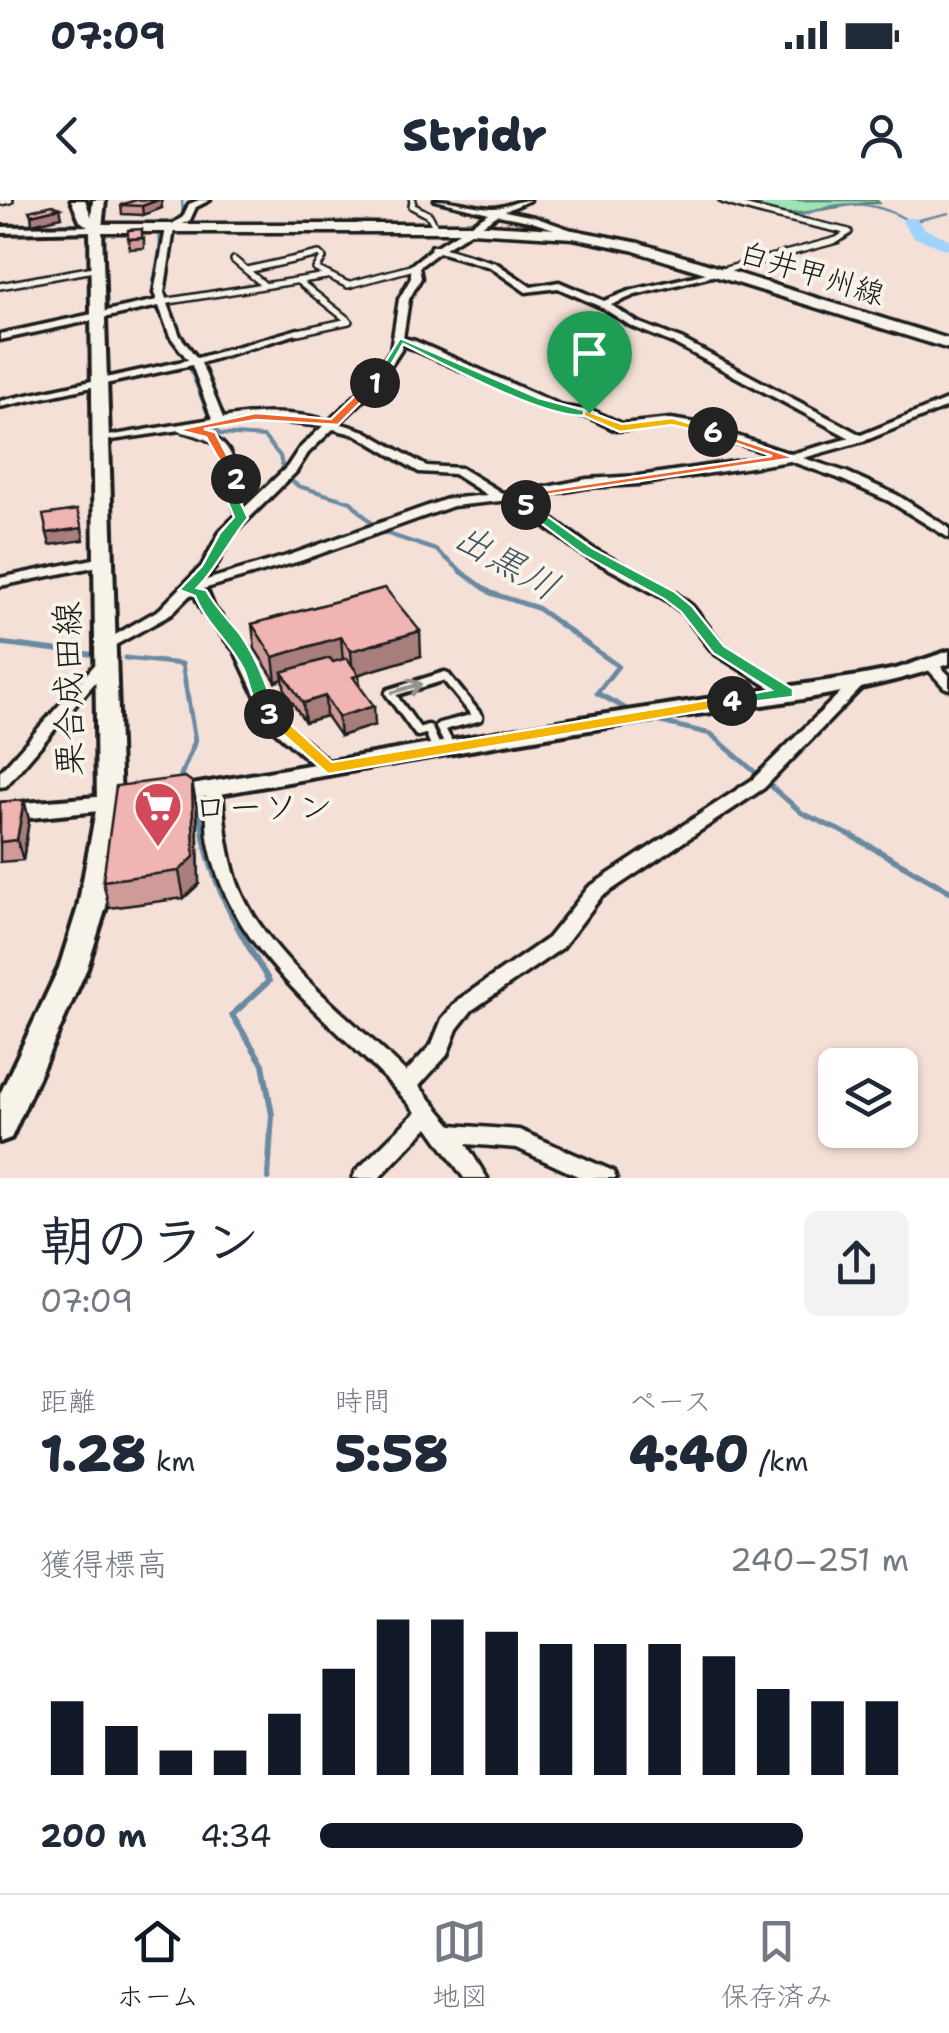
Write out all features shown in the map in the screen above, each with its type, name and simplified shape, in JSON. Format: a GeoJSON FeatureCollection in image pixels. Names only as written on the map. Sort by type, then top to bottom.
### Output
{"type":"FeatureCollection","features":[{"type":"Feature","properties":{"kind":"main road"},"geometry":{"type":"LineString","coordinates":[[78,200],[86,218],[96,228]]}},
{"type":"Feature","properties":{"kind":"main road","name":"栗合成田線"},"geometry":{"type":"LineString","coordinates":[[0,1128],[73,968],[92,906],[108,805],[96,228],[100,200]]}},
{"type":"Feature","properties":{"kind":"main road","name":"白井甲州線"},"geometry":{"type":"LineString","coordinates":[[96,228],[471,228],[585,236],[718,272],[949,344]]}},
{"type":"Feature","properties":{"kind":"street"},"geometry":{"type":"LineString","coordinates":[[206,200],[192,206],[188,218],[164,228],[159,289],[174,336],[220,422]]}},
{"type":"Feature","properties":{"kind":"street"},"geometry":{"type":"LineString","coordinates":[[438,200],[585,236]]}},
{"type":"Feature","properties":{"kind":"street"},"geometry":{"type":"LineString","coordinates":[[0,782],[105,654],[165,612],[187,590],[208,568],[226,533],[303,451],[372,386],[400,341],[404,299],[416,278],[414,267],[435,248],[496,212],[526,200]]}},
{"type":"Feature","properties":{"kind":"street"},"geometry":{"type":"LineString","coordinates":[[0,230],[96,228]]}},
{"type":"Feature","properties":{"kind":"street"},"geometry":{"type":"LineString","coordinates":[[435,248],[492,266],[529,290],[559,284],[634,324],[679,342],[860,440]]}},
{"type":"Feature","properties":{"kind":"street"},"geometry":{"type":"LineString","coordinates":[[604,305],[632,293],[718,272]]}},
{"type":"Feature","properties":{"kind":"street"},"geometry":{"type":"LineString","coordinates":[[0,336],[163,302]]}},
{"type":"Feature","properties":{"kind":"street"},"geometry":{"type":"LineString","coordinates":[[0,404],[102,383],[298,332]]}},
{"type":"Feature","properties":{"kind":"street"},"geometry":{"type":"LineString","coordinates":[[400,341],[411,342],[562,410],[589,413],[629,429],[663,422],[687,423],[788,458],[893,498],[949,534]]}},
{"type":"Feature","properties":{"kind":"street"},"geometry":{"type":"LineString","coordinates":[[187,590],[451,502],[788,458],[860,440],[949,402]]}},
{"type":"Feature","properties":{"kind":"street"},"geometry":{"type":"LineString","coordinates":[[102,440],[256,416],[334,423],[389,448],[415,466],[457,471],[507,496],[587,551],[670,596],[686,609],[718,650],[787,693]]}},
{"type":"Feature","properties":{"kind":"street"},"geometry":{"type":"LineString","coordinates":[[0,582],[103,561]]}},
{"type":"Feature","properties":{"kind":"street"},"geometry":{"type":"LineString","coordinates":[[187,590],[201,593],[208,609],[234,637],[276,724],[328,768]]}},
{"type":"Feature","properties":{"kind":"street"},"geometry":{"type":"LineString","coordinates":[[0,813],[108,805],[214,790],[444,748],[860,682],[940,661],[949,684]]}},
{"type":"Feature","properties":{"kind":"street"},"geometry":{"type":"LineString","coordinates":[[406,1086],[440,1048],[450,1024],[465,1006],[555,943],[595,892],[763,780],[860,682]]}},
{"type":"Feature","properties":{"kind":"street"},"geometry":{"type":"LineString","coordinates":[[214,790],[214,844],[227,884],[267,950],[406,1086],[449,1134],[476,1178]]}},
{"type":"Feature","properties":{"kind":"street"},"geometry":{"type":"LineString","coordinates":[[364,1178],[429,1114]]}},
{"type":"Feature","properties":{"kind":"street"},"geometry":{"type":"LineString","coordinates":[[449,1134],[519,1140],[605,1178]]}},
{"type":"Feature","properties":{"kind":"lane"},"geometry":{"type":"LineString","coordinates":[[0,202],[10,200]]}},
{"type":"Feature","properties":{"kind":"lane"},"geometry":{"type":"LineString","coordinates":[[413,200],[411,205],[429,215],[436,228]]}},
{"type":"Feature","properties":{"kind":"lane"},"geometry":{"type":"LineString","coordinates":[[718,272],[836,240],[849,232],[762,215],[722,200]]}},
{"type":"Feature","properties":{"kind":"lane"},"geometry":{"type":"LineString","coordinates":[[247,270],[319,254],[322,258],[316,269],[348,285],[414,267]]}},
{"type":"Feature","properties":{"kind":"lane"},"geometry":{"type":"LineString","coordinates":[[234,260],[263,284]]}},
{"type":"Feature","properties":{"kind":"lane"},"geometry":{"type":"LineString","coordinates":[[0,286],[99,268]]}},
{"type":"Feature","properties":{"kind":"lane"},"geometry":{"type":"LineString","coordinates":[[163,302],[326,276]]}},
{"type":"Feature","properties":{"kind":"lane"},"geometry":{"type":"LineString","coordinates":[[298,281],[349,321],[298,332]]}},
{"type":"Feature","properties":{"kind":"lane"},"geometry":{"type":"LineString","coordinates":[[183,430],[210,434],[216,442],[236,479],[235,503],[241,518]]}},
{"type":"Feature","properties":{"kind":"lane"},"geometry":{"type":"LineString","coordinates":[[446,676],[478,717],[440,727],[444,748],[428,730],[418,732],[390,694],[446,676]]}},
{"type":"Feature","properties":{"kind":"green space"},"geometry":{"type":"Polygon","coordinates":[[[769,200],[879,203],[790,214],[761,211],[758,206],[769,200]]]}},
{"type":"Feature","properties":{"kind":"building"},"geometry":{"type":"Polygon","coordinates":[[[158,200],[142,206],[121,205],[158,200]]]}},
{"type":"Feature","properties":{"kind":"building"},"geometry":{"type":"Polygon","coordinates":[[[52,205],[60,208],[31,215],[29,211],[52,205]]]}},
{"type":"Feature","properties":{"kind":"building"},"geometry":{"type":"Polygon","coordinates":[[[142,229],[142,238],[128,239],[128,230],[142,229]]]}},
{"type":"Feature","properties":{"kind":"building"},"geometry":{"type":"Polygon","coordinates":[[[77,510],[82,528],[47,533],[43,515],[77,510]]]}},
{"type":"Feature","properties":{"kind":"building"},"geometry":{"type":"Polygon","coordinates":[[[385,588],[420,631],[351,651],[341,637],[273,657],[252,624],[385,588]]]}},
{"type":"Feature","properties":{"kind":"building"},"geometry":{"type":"Polygon","coordinates":[[[330,658],[333,662],[347,658],[359,675],[353,677],[374,706],[338,717],[325,696],[303,703],[282,672],[330,658]]]}},
{"type":"Feature","properties":{"kind":"building","name":"ローソン"},"geometry":{"type":"Polygon","coordinates":[[[185,777],[192,782],[194,857],[179,871],[103,881],[116,786],[185,777]]]}},
{"type":"Feature","properties":{"kind":"building"},"geometry":{"type":"Polygon","coordinates":[[[24,800],[17,840],[0,842],[0,802],[24,800]]]}},
{"type":"Feature","properties":{"kind":"waterway","name":"出黒川"},"geometry":{"type":"LineString","coordinates":[[182,200],[183,217],[159,230],[153,296],[160,317],[188,363]]}},
{"type":"Feature","properties":{"kind":"waterway"},"geometry":{"type":"LineString","coordinates":[[760,212],[756,205],[765,200]]}},
{"type":"Feature","properties":{"kind":"waterway"},"geometry":{"type":"LineString","coordinates":[[791,217],[846,204],[879,208],[910,222],[949,213]]}},
{"type":"Feature","properties":{"kind":"waterway"},"geometry":{"type":"LineString","coordinates":[[910,222],[919,233],[949,245]]}},
{"type":"Feature","properties":{"kind":"waterway","name":"出黒川"},"geometry":{"type":"LineString","coordinates":[[188,363],[209,417],[220,434],[264,437],[280,456],[284,475],[298,486],[351,502],[379,531],[436,550],[462,572]]}},
{"type":"Feature","properties":{"kind":"waterway","name":"出黒川"},"geometry":{"type":"LineString","coordinates":[[459,570],[491,593],[537,608],[618,666],[597,693],[634,713]]}},
{"type":"Feature","properties":{"kind":"waterway"},"geometry":{"type":"LineString","coordinates":[[0,643],[97,655]]}},
{"type":"Feature","properties":{"kind":"waterway"},"geometry":{"type":"LineString","coordinates":[[125,658],[182,664],[195,741],[181,775],[186,783]]}},
{"type":"Feature","properties":{"kind":"waterway","name":"出黒川"},"geometry":{"type":"LineString","coordinates":[[644,718],[711,734],[802,813],[854,837]]}},
{"type":"Feature","properties":{"kind":"waterway"},"geometry":{"type":"LineString","coordinates":[[198,803],[204,839]]}},
{"type":"Feature","properties":{"kind":"waterway"},"geometry":{"type":"LineString","coordinates":[[204,836],[221,893],[269,981],[232,1015],[263,1064],[272,1115],[268,1178]]}},
{"type":"Feature","properties":{"kind":"waterway","name":"出黒川"},"geometry":{"type":"LineString","coordinates":[[854,837],[858,839]]}},
{"type":"Feature","properties":{"kind":"waterway","name":"出黒川"},"geometry":{"type":"LineString","coordinates":[[854,837],[949,891]]}},
{"type":"Feature","properties":{"kind":"place","name":"ローソン"},"geometry":{"type":"Point","coordinates":[158,848]}},
{"type":"Feature","properties":{"kind":"route"},"geometry":{"type":"LineString","coordinates":[[400,341],[411,342],[535,400],[562,410],[589,413],[629,429],[663,422],[687,423],[788,458],[513,496],[587,551],[670,596],[694,617],[718,650],[787,693],[328,768],[276,724],[234,637],[208,609],[201,593],[187,590],[208,568],[226,533],[241,518],[235,503],[236,479],[216,442],[210,434],[183,430],[256,416],[334,423],[372,386],[400,341]]}}]}
